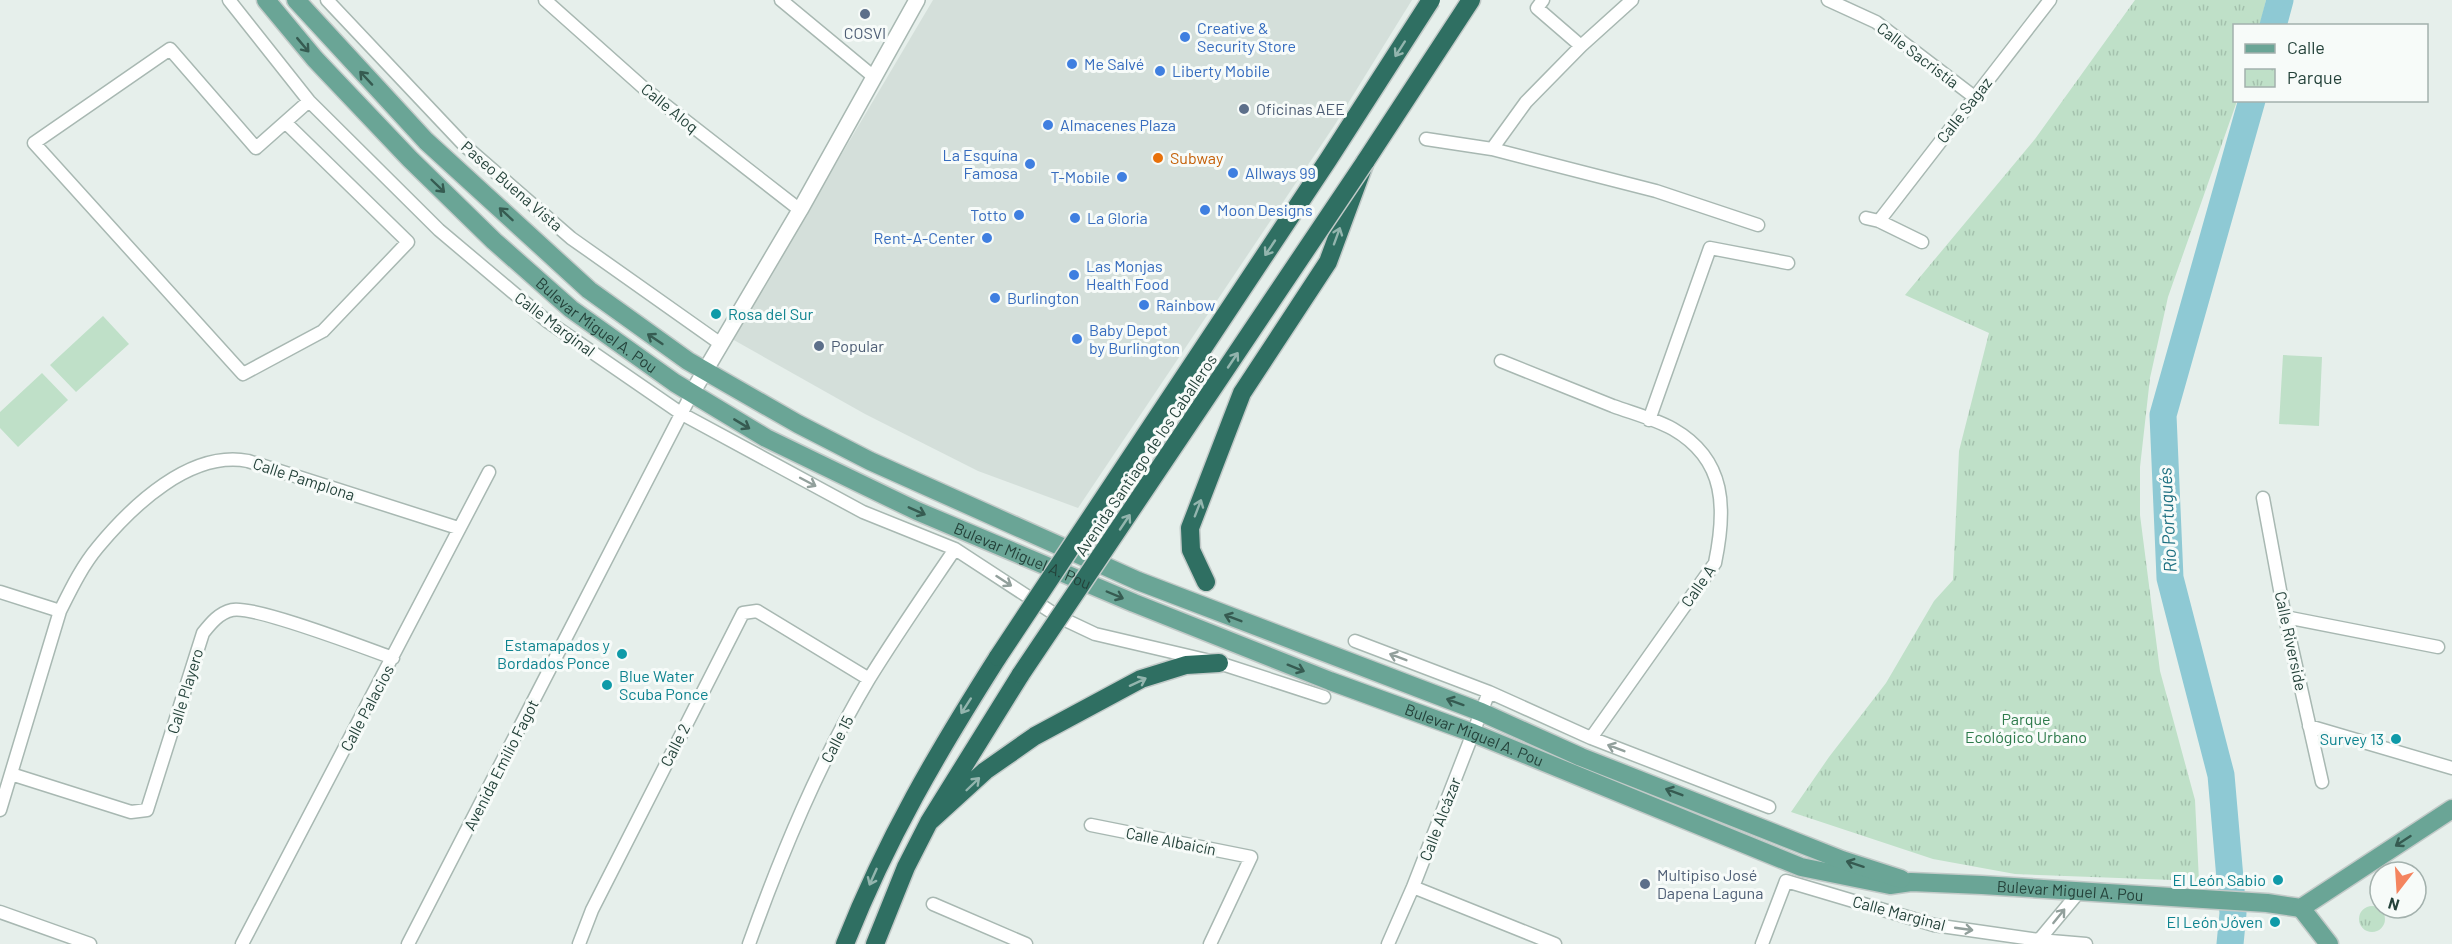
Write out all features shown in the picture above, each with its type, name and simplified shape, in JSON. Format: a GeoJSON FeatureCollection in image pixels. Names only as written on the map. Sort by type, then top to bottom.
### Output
{"type":"FeatureCollection","features":[{"type":"Feature","properties":{"kind":"highway","name":"Avenida Santiago de los Caballeros"},"geometry":{"type":"LineString","coordinates":[[845,944],[885,848],[922,778],[998,657],[1328,160],[1431,0]]}},
{"type":"Feature","properties":{"kind":"highway","name":"Avenida Santiago de los Caballeros"},"geometry":{"type":"LineString","coordinates":[[875,944],[906,867],[929,822],[972,749],[1471,0]]}},
{"type":"Feature","properties":{"kind":"highway"},"geometry":{"type":"LineString","coordinates":[[1206,582],[1191,550],[1190,528],[1242,393],[1328,262],[1365,162]]}},
{"type":"Feature","properties":{"kind":"highway"},"geometry":{"type":"LineString","coordinates":[[929,822],[1002,758],[1043,732],[1141,679],[1186,665],[1220,663]]}},
{"type":"Feature","properties":{"kind":"main road","name":"Bulevar Miguel A. Pou"},"geometry":{"type":"LineString","coordinates":[[266,0],[351,99],[520,265],[613,340],[692,393],[792,453],[917,511],[1243,646],[1473,733],[1801,867],[1874,884],[1890,885],[1911,882],[2267,903],[2301,908]]}},
{"type":"Feature","properties":{"kind":"main road","name":"Bulevar Miguel A. Pou"},"geometry":{"type":"LineString","coordinates":[[296,0],[426,141],[598,297],[653,337],[798,424],[870,460],[1138,581],[1481,712],[1581,757],[1842,860],[1911,882]]}},
{"type":"Feature","properties":{"kind":"main road"},"geometry":{"type":"LineString","coordinates":[[2329,944],[2301,908],[2452,809]]}},
{"type":"Feature","properties":{"kind":"street","name":"Calle Marginal"},"geometry":{"type":"LineString","coordinates":[[229,0],[309,101],[439,230],[539,315],[682,414],[863,512],[955,549],[1059,617],[1095,634],[1220,663],[1324,697]]}},
{"type":"Feature","properties":{"kind":"street","name":"Paseo Buena Vista"},"geometry":{"type":"LineString","coordinates":[[327,0],[473,153],[571,238],[721,344]]}},
{"type":"Feature","properties":{"kind":"street","name":"Calle Aloq"},"geometry":{"type":"LineString","coordinates":[[545,0],[646,90],[800,210]]}},
{"type":"Feature","properties":{"kind":"street"},"geometry":{"type":"LineString","coordinates":[[781,0],[874,77]]}},
{"type":"Feature","properties":{"kind":"street"},"geometry":{"type":"LineString","coordinates":[[692,393],[800,210],[916,0]]}},
{"type":"Feature","properties":{"kind":"street"},"geometry":{"type":"LineString","coordinates":[[1543,0],[1538,8],[1581,46]]}},
{"type":"Feature","properties":{"kind":"street"},"geometry":{"type":"LineString","coordinates":[[1492,149],[1526,102],[1581,46],[1632,0]]}},
{"type":"Feature","properties":{"kind":"street","name":"Calle Sacristía"},"geometry":{"type":"LineString","coordinates":[[1828,0],[1876,22],[1973,96]]}},
{"type":"Feature","properties":{"kind":"street","name":"Calle Sagaz"},"geometry":{"type":"LineString","coordinates":[[1879,220],[2044,2]]}},
{"type":"Feature","properties":{"kind":"street"},"geometry":{"type":"LineString","coordinates":[[286,123],[408,242],[323,331],[243,374],[34,143],[170,49],[256,148],[309,101]]}},
{"type":"Feature","properties":{"kind":"street"},"geometry":{"type":"LineString","coordinates":[[1426,139],[1492,149],[1656,191],[1758,225]]}},
{"type":"Feature","properties":{"kind":"street"},"geometry":{"type":"LineString","coordinates":[[1866,218],[1879,220],[1922,242]]}},
{"type":"Feature","properties":{"kind":"street"},"geometry":{"type":"LineString","coordinates":[[1649,420],[1710,248],[1788,262]]}},
{"type":"Feature","properties":{"kind":"street","name":"Calle A"},"geometry":{"type":"LineString","coordinates":[[1501,361],[1673,429],[1706,460],[1723,502],[1722,532],[1715,563],[1591,738]]}},
{"type":"Feature","properties":{"kind":"street","name":"Avenida Emilio Fagot"},"geometry":{"type":"LineString","coordinates":[[408,944],[692,393]]}},
{"type":"Feature","properties":{"kind":"street","name":"Calle Pamplona"},"geometry":{"type":"LineString","coordinates":[[0,810],[60,611],[98,547],[140,504],[177,476],[217,461],[248,461],[458,528]]}},
{"type":"Feature","properties":{"kind":"street","name":"Calle Palacios"},"geometry":{"type":"LineString","coordinates":[[242,944],[489,472]]}},
{"type":"Feature","properties":{"kind":"street","name":"Calle Riverside"},"geometry":{"type":"LineString","coordinates":[[2263,498],[2285,617],[2322,782]]}},
{"type":"Feature","properties":{"kind":"street","name":"Calle 15"},"geometry":{"type":"LineString","coordinates":[[749,944],[802,806],[869,679],[955,549]]}},
{"type":"Feature","properties":{"kind":"street"},"geometry":{"type":"LineString","coordinates":[[0,592],[60,611]]}},
{"type":"Feature","properties":{"kind":"street","name":"Calle Playero"},"geometry":{"type":"LineString","coordinates":[[10,774],[131,812],[147,810],[203,633],[219,616],[232,610],[262,614],[393,658]]}},
{"type":"Feature","properties":{"kind":"street","name":"Calle 2"},"geometry":{"type":"LineString","coordinates":[[579,944],[592,910],[743,613],[757,611],[869,679]]}},
{"type":"Feature","properties":{"kind":"street"},"geometry":{"type":"LineString","coordinates":[[2285,617],[2438,647]]}},
{"type":"Feature","properties":{"kind":"street"},"geometry":{"type":"LineString","coordinates":[[1355,641],[1489,692],[1591,738],[1769,807]]}},
{"type":"Feature","properties":{"kind":"street","name":"Calle Alcázar"},"geometry":{"type":"LineString","coordinates":[[1388,944],[1413,887],[1489,692]]}},
{"type":"Feature","properties":{"kind":"street"},"geometry":{"type":"LineString","coordinates":[[2309,726],[2452,768]]}},
{"type":"Feature","properties":{"kind":"street","name":"Calle Albaicín"},"geometry":{"type":"LineString","coordinates":[[1091,825],[1251,857],[1210,944]]}},
{"type":"Feature","properties":{"kind":"street","name":"Calle Marginal"},"geometry":{"type":"LineString","coordinates":[[1761,944],[1786,881],[1934,925],[2039,940],[2086,944]]}},
{"type":"Feature","properties":{"kind":"street"},"geometry":{"type":"LineString","coordinates":[[1413,887],[1555,944]]}},
{"type":"Feature","properties":{"kind":"street"},"geometry":{"type":"LineString","coordinates":[[2039,940],[2079,892]]}},
{"type":"Feature","properties":{"kind":"street"},"geometry":{"type":"LineString","coordinates":[[933,904],[1026,944]]}},
{"type":"Feature","properties":{"kind":"street"},"geometry":{"type":"LineString","coordinates":[[0,912],[90,944]]}},
{"type":"Feature","properties":{"kind":"shaded area"},"geometry":{"type":"Polygon","coordinates":[[[933,0],[1412,0],[1334,126],[1078,508],[978,471],[865,414],[732,339],[933,0]]]}},
{"type":"Feature","properties":{"kind":"green space","name":"Parque Ecológico Urbano"},"geometry":{"type":"Polygon","coordinates":[[[2135,0],[2266,0],[2260,24],[2233,24],[2233,102],[2237,102],[2168,297],[2150,378],[2140,467],[2140,515],[2160,671],[2195,800],[2199,881],[2015,874],[1933,859],[1791,812],[1829,757],[1886,683],[1934,601],[1953,580],[1959,451],[1989,333],[1905,295],[2035,139],[2135,0]]]}},
{"type":"Feature","properties":{"kind":"green space"},"geometry":{"type":"Polygon","coordinates":[[[103,316],[129,344],[76,392],[50,365],[103,316]]]}},
{"type":"Feature","properties":{"kind":"green space"},"geometry":{"type":"Polygon","coordinates":[[[2283,355],[2322,357],[2319,426],[2279,424],[2283,355]]]}},
{"type":"Feature","properties":{"kind":"green space"},"geometry":{"type":"Polygon","coordinates":[[[42,373],[68,400],[18,447],[0,428],[0,412],[42,373]]]}},
{"type":"Feature","properties":{"kind":"green space"},"geometry":{"type":"Polygon","coordinates":[[[2367,907],[2368,920],[2385,920],[2377,931],[2367,931],[2360,924],[2360,914],[2367,907]]]}},
{"type":"Feature","properties":{"kind":"waterway","name":"Río Portugués"},"geometry":{"type":"LineString","coordinates":[[2274,24],[2280,0]]}},
{"type":"Feature","properties":{"kind":"waterway","name":"Río Portugués"},"geometry":{"type":"LineString","coordinates":[[2230,944],[2233,913],[2221,775],[2170,578],[2163,415],[2251,102]]}},
{"type":"Feature","properties":{"kind":"place","name":"COSVI"},"geometry":{"type":"Point","coordinates":[865,14]}},
{"type":"Feature","properties":{"kind":"place","name":"Creative & Security Store"},"geometry":{"type":"Point","coordinates":[1185,37]}},
{"type":"Feature","properties":{"kind":"place","name":"Me Salvé"},"geometry":{"type":"Point","coordinates":[1072,64]}},
{"type":"Feature","properties":{"kind":"place","name":"Liberty Mobile"},"geometry":{"type":"Point","coordinates":[1160,71]}},
{"type":"Feature","properties":{"kind":"place","name":"Oficinas AEE"},"geometry":{"type":"Point","coordinates":[1244,109]}},
{"type":"Feature","properties":{"kind":"place","name":"Almacenes Plaza"},"geometry":{"type":"Point","coordinates":[1048,125]}},
{"type":"Feature","properties":{"kind":"place","name":"Subway"},"geometry":{"type":"Point","coordinates":[1158,158]}},
{"type":"Feature","properties":{"kind":"place","name":"La Esquína Famosa"},"geometry":{"type":"Point","coordinates":[1030,164]}},
{"type":"Feature","properties":{"kind":"place","name":"Allways 99"},"geometry":{"type":"Point","coordinates":[1233,173]}},
{"type":"Feature","properties":{"kind":"place","name":"T-Mobile"},"geometry":{"type":"Point","coordinates":[1122,177]}},
{"type":"Feature","properties":{"kind":"place","name":"Moon Designs"},"geometry":{"type":"Point","coordinates":[1205,210]}},
{"type":"Feature","properties":{"kind":"place","name":"Totto"},"geometry":{"type":"Point","coordinates":[1019,215]}},
{"type":"Feature","properties":{"kind":"place","name":"La Gloria"},"geometry":{"type":"Point","coordinates":[1075,218]}},
{"type":"Feature","properties":{"kind":"place","name":"Rent-A-Center"},"geometry":{"type":"Point","coordinates":[987,238]}},
{"type":"Feature","properties":{"kind":"place","name":"Las Monjas Health Food"},"geometry":{"type":"Point","coordinates":[1074,275]}},
{"type":"Feature","properties":{"kind":"place","name":"Burlington"},"geometry":{"type":"Point","coordinates":[995,298]}},
{"type":"Feature","properties":{"kind":"place","name":"Rainbow"},"geometry":{"type":"Point","coordinates":[1144,305]}},
{"type":"Feature","properties":{"kind":"place","name":"Rosa del Sur"},"geometry":{"type":"Point","coordinates":[716,314]}},
{"type":"Feature","properties":{"kind":"place","name":"Baby Depot by Burlington"},"geometry":{"type":"Point","coordinates":[1077,339]}},
{"type":"Feature","properties":{"kind":"place","name":"Popular"},"geometry":{"type":"Point","coordinates":[819,346]}},
{"type":"Feature","properties":{"kind":"place","name":"Estamapados y Bordados Ponce"},"geometry":{"type":"Point","coordinates":[622,654]}},
{"type":"Feature","properties":{"kind":"place","name":"Blue Water Scuba Ponce"},"geometry":{"type":"Point","coordinates":[607,685]}},
{"type":"Feature","properties":{"kind":"place","name":"Survey 13"},"geometry":{"type":"Point","coordinates":[2396,739]}},
{"type":"Feature","properties":{"kind":"place","name":"El León Sabio"},"geometry":{"type":"Point","coordinates":[2278,880]}},
{"type":"Feature","properties":{"kind":"place","name":"Multipiso José Dapena Laguna"},"geometry":{"type":"Point","coordinates":[1645,884]}},
{"type":"Feature","properties":{"kind":"place","name":"El León Jóven"},"geometry":{"type":"Point","coordinates":[2275,922]}}]}
